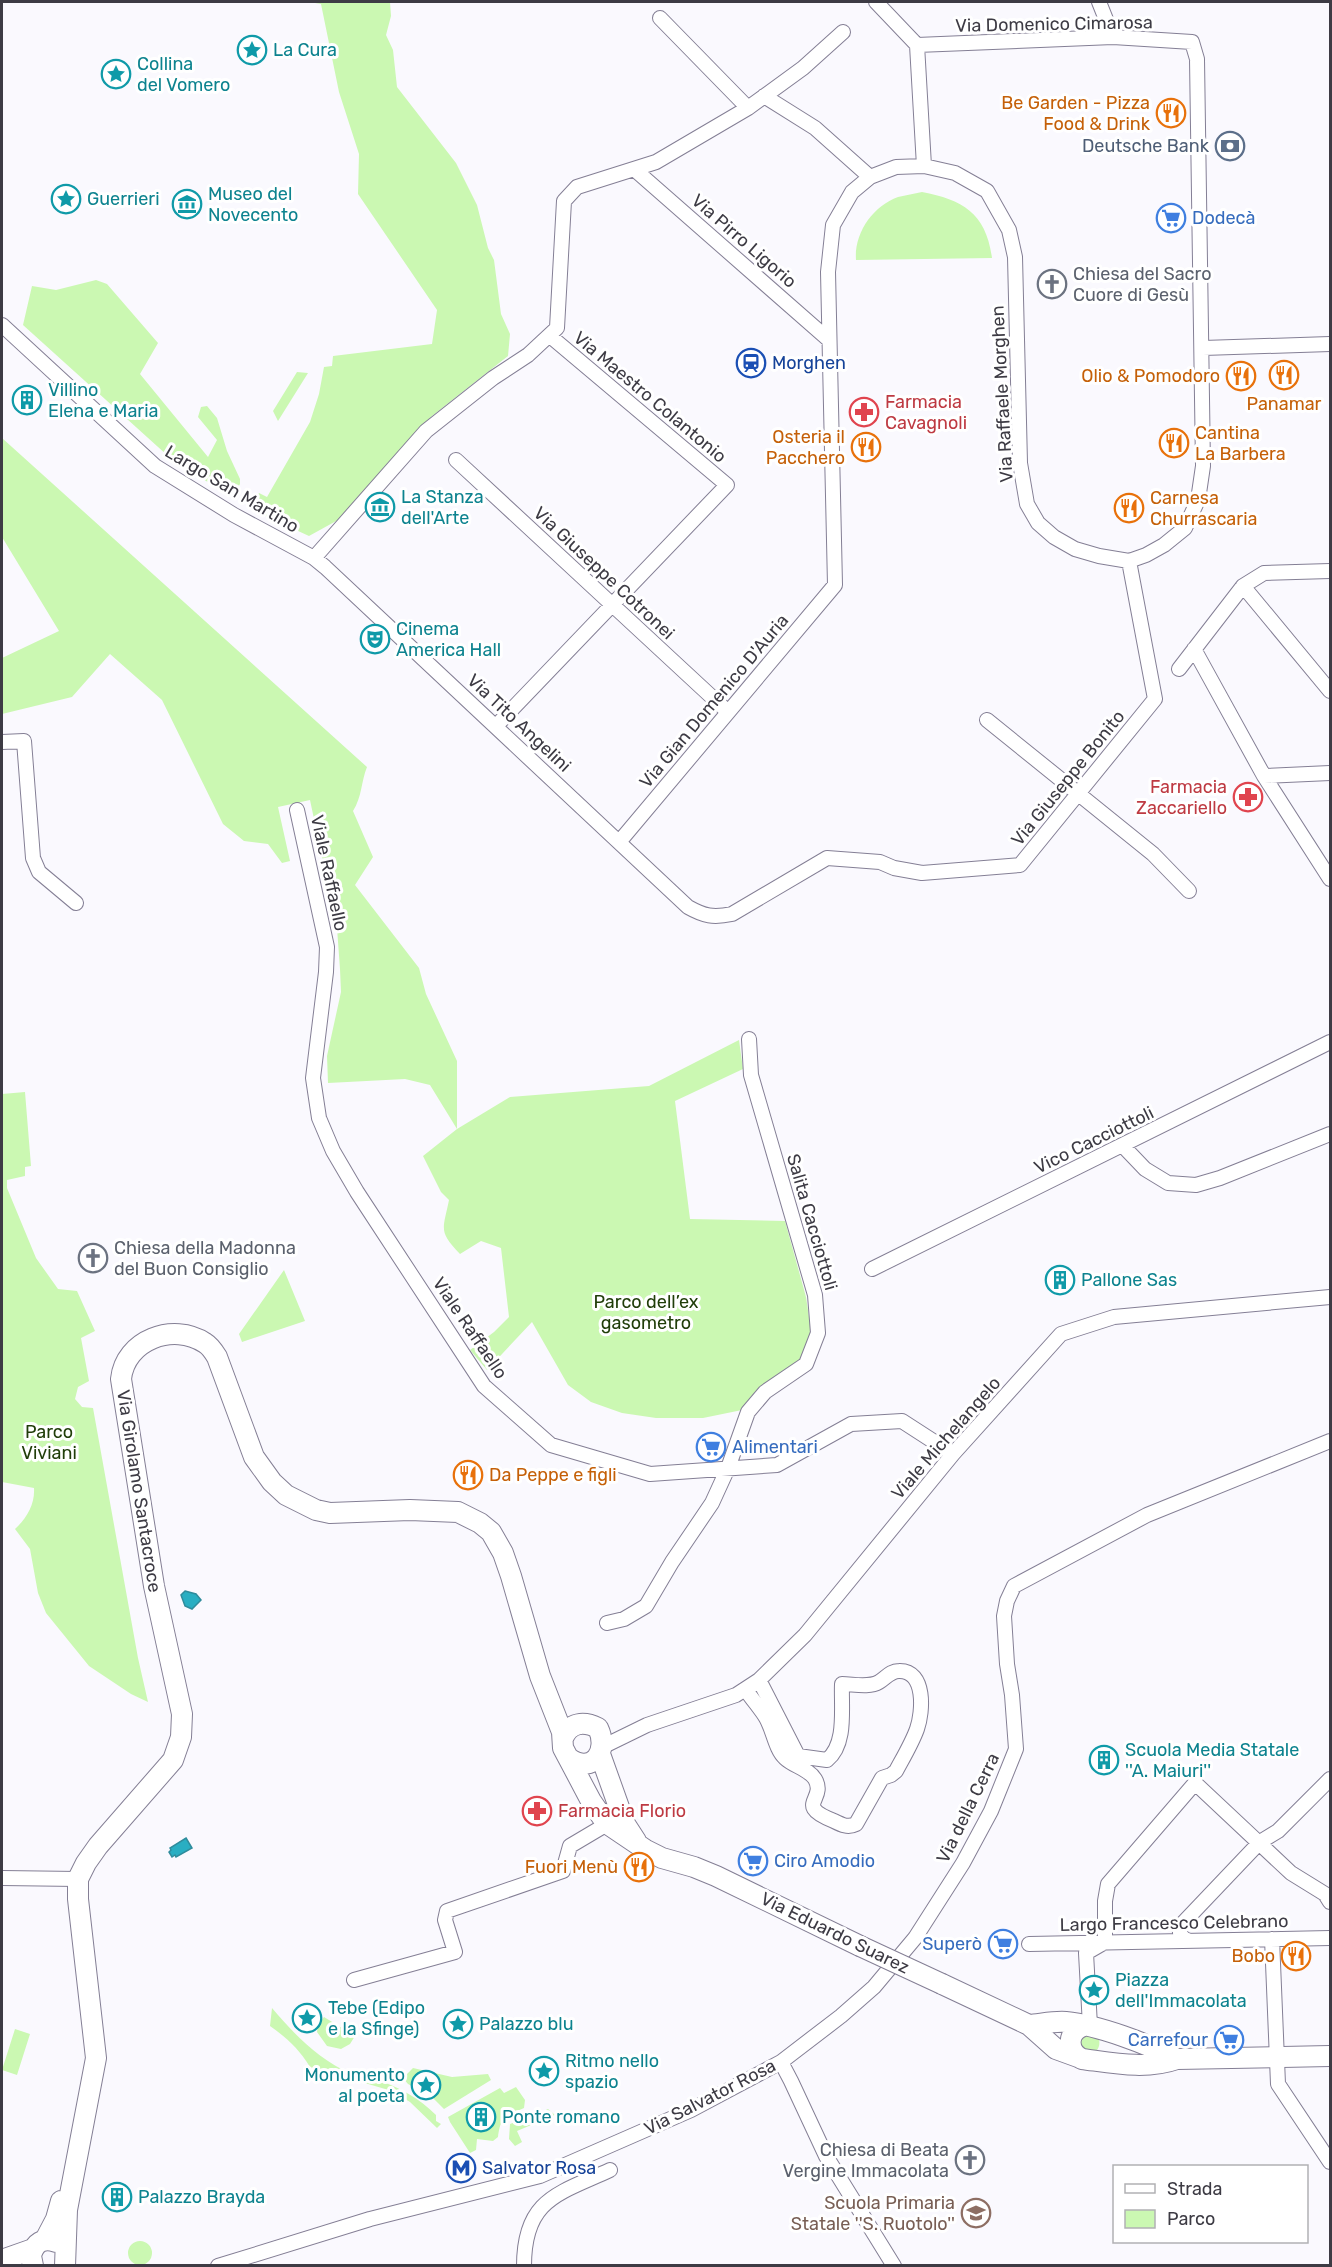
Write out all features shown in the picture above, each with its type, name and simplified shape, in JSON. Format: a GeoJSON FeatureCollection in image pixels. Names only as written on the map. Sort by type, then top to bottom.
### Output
{"type":"FeatureCollection","features":[{"type":"Feature","properties":{"kind":"street"},"geometry":{"type":"LineString","coordinates":[[876,2],[917,45],[924,166]]}},
{"type":"Feature","properties":{"kind":"street"},"geometry":{"type":"LineString","coordinates":[[1099,2],[1113,37]]}},
{"type":"Feature","properties":{"kind":"street"},"geometry":{"type":"LineString","coordinates":[[660,18],[748,108]]}},
{"type":"Feature","properties":{"kind":"street"},"geometry":{"type":"LineString","coordinates":[[314,558],[426,431],[493,378],[528,355],[557,328],[564,201],[577,188],[656,162],[748,108],[803,69],[843,32]]}},
{"type":"Feature","properties":{"kind":"street","name":"Via Domenico Cimarosa"},"geometry":{"type":"LineString","coordinates":[[917,45],[1113,37],[1192,42],[1197,59],[1203,348]]}},
{"type":"Feature","properties":{"kind":"street"},"geometry":{"type":"LineString","coordinates":[[764,96],[814,128],[870,177]]}},
{"type":"Feature","properties":{"kind":"street","name":"Via Raffaele Morghen"},"geometry":{"type":"LineString","coordinates":[[835,585],[828,272],[833,225],[852,192],[870,177],[896,167],[924,166],[955,173],[987,191],[1009,230],[1015,257],[1020,463],[1027,504],[1038,523],[1054,537],[1075,549],[1129,561]]}},
{"type":"Feature","properties":{"kind":"street","name":"Via Pirro Ligorio"},"geometry":{"type":"LineString","coordinates":[[634,169],[829,340]]}},
{"type":"Feature","properties":{"kind":"street","name":"Largo San Martino"},"geometry":{"type":"LineString","coordinates":[[2,325],[155,466],[225,509],[314,558]]}},
{"type":"Feature","properties":{"kind":"street","name":"Via Maestro Colantonio"},"geometry":{"type":"LineString","coordinates":[[550,336],[727,485],[611,604]]}},
{"type":"Feature","properties":{"kind":"street"},"geometry":{"type":"LineString","coordinates":[[1129,561],[1164,545],[1185,528],[1198,500],[1203,466],[1203,348],[1330,344]]}},
{"type":"Feature","properties":{"kind":"street","name":"Via Giuseppe Cotronei"},"geometry":{"type":"LineString","coordinates":[[456,460],[728,712]]}},
{"type":"Feature","properties":{"kind":"street","name":"Via Tito Angelini"},"geometry":{"type":"LineString","coordinates":[[314,558],[620,841]]}},
{"type":"Feature","properties":{"kind":"street","name":"Via Giuseppe Bonito"},"geometry":{"type":"LineString","coordinates":[[620,841],[688,907],[703,916],[717,917],[732,914],[827,858],[880,862],[894,868],[922,873],[1020,865],[1155,699],[1129,561]]}},
{"type":"Feature","properties":{"kind":"street"},"geometry":{"type":"LineString","coordinates":[[1179,669],[1243,586],[1264,573],[1330,571]]}},
{"type":"Feature","properties":{"kind":"street","name":"Via Gian Domenico D'Auria"},"geometry":{"type":"LineString","coordinates":[[620,841],[835,585]]}},
{"type":"Feature","properties":{"kind":"street"},"geometry":{"type":"LineString","coordinates":[[1243,586],[1330,691]]}},
{"type":"Feature","properties":{"kind":"street"},"geometry":{"type":"LineString","coordinates":[[496,726],[611,604]]}},
{"type":"Feature","properties":{"kind":"street"},"geometry":{"type":"LineString","coordinates":[[1194,649],[1263,776],[1330,879]]}},
{"type":"Feature","properties":{"kind":"street"},"geometry":{"type":"LineString","coordinates":[[987,720],[1153,854],[1189,891]]}},
{"type":"Feature","properties":{"kind":"street"},"geometry":{"type":"LineString","coordinates":[[2,742],[24,741],[33,858],[39,872],[76,903]]}},
{"type":"Feature","properties":{"kind":"street"},"geometry":{"type":"LineString","coordinates":[[1263,776],[1330,772]]}},
{"type":"Feature","properties":{"kind":"street","name":"Viale Raffaello"},"geometry":{"type":"LineString","coordinates":[[297,810],[327,946],[313,1078],[319,1118],[333,1151],[357,1192],[484,1386],[551,1445],[650,1474],[777,1465],[851,1424],[902,1420],[953,1454]]}},
{"type":"Feature","properties":{"kind":"street","name":"Salita Cacciottoli"},"geometry":{"type":"LineString","coordinates":[[607,1623],[624,1619],[646,1606],[672,1562],[712,1503],[728,1468],[748,1412],[765,1392],[806,1364],[818,1333],[815,1295],[751,1075],[749,1039]]}},
{"type":"Feature","properties":{"kind":"street","name":"Vico Cacciottoli"},"geometry":{"type":"LineString","coordinates":[[872,1269],[1330,1042]]}},
{"type":"Feature","properties":{"kind":"street"},"geometry":{"type":"LineString","coordinates":[[1123,1146],[1145,1170],[1168,1183],[1196,1185],[1220,1178],[1330,1134]]}},
{"type":"Feature","properties":{"kind":"street","name":"Viale Michelangelo"},"geometry":{"type":"LineString","coordinates":[[600,1743],[727,1699],[746,1690],[759,1680],[805,1635],[953,1454],[1061,1334],[1114,1317],[1330,1297]]}},
{"type":"Feature","properties":{"kind":"street","name":"Via Girolamo Santacroce"},"geometry":{"type":"LineString","coordinates":[[78,1879],[98,1846],[173,1760],[181,1737],[182,1714],[162,1625],[134,1470],[121,1379],[124,1363],[134,1348],[171,1334],[190,1336],[207,1344],[217,1357],[254,1457],[272,1482],[293,1499],[316,1510],[330,1513],[410,1510],[458,1512],[480,1523],[491,1532],[503,1552],[543,1682],[569,1731]]}},
{"type":"Feature","properties":{"kind":"street","name":"Via della Cerra"},"geometry":{"type":"LineString","coordinates":[[874,1987],[915,1938],[963,1863],[991,1811],[1016,1749],[1004,1616],[1007,1601],[1014,1586],[1147,1515],[1330,1442]]}},
{"type":"Feature","properties":{"kind":"street"},"geometry":{"type":"LineString","coordinates":[[746,1690],[765,1717],[783,1757],[813,1776],[816,1781],[818,1789],[813,1802],[814,1810],[818,1815],[845,1826],[851,1827],[856,1824],[882,1778],[896,1771],[918,1728],[921,1694],[919,1682],[912,1675],[898,1670],[878,1683],[842,1684],[841,1736],[833,1755],[827,1760],[798,1756],[759,1680]]}},
{"type":"Feature","properties":{"kind":"street"},"geometry":{"type":"LineString","coordinates":[[606,1823],[591,1801],[563,1748],[569,1731],[587,1724],[600,1743],[625,1824],[640,1846]]}},
{"type":"Feature","properties":{"kind":"street"},"geometry":{"type":"LineString","coordinates":[[570,1759],[588,1763],[600,1743]]}},
{"type":"Feature","properties":{"kind":"street"},"geometry":{"type":"LineString","coordinates":[[1190,1941],[1180,1934],[1179,1929],[1182,1924],[1260,1842],[1278,1831],[1330,1779]]}},
{"type":"Feature","properties":{"kind":"street"},"geometry":{"type":"LineString","coordinates":[[1090,2027],[1086,1953],[1105,1942],[1105,1901],[1108,1884],[1195,1783],[1296,1877],[1320,1890],[1330,1902]]}},
{"type":"Feature","properties":{"kind":"street"},"geometry":{"type":"LineString","coordinates":[[354,1980],[455,1952],[446,1920],[447,1911],[563,1871],[570,1846],[606,1823],[620,1809]]}},
{"type":"Feature","properties":{"kind":"street","name":"Via Eduardo Suarez"},"geometry":{"type":"LineString","coordinates":[[606,1823],[662,1858],[694,1866],[716,1876],[1029,2025]]}},
{"type":"Feature","properties":{"kind":"street"},"geometry":{"type":"LineString","coordinates":[[2,1878],[78,1879],[78,1899],[94,2037],[95,2065],[67,2210],[65,2262]]}},
{"type":"Feature","properties":{"kind":"street","name":"Largo Francesco Celebrano"},"geometry":{"type":"LineString","coordinates":[[1029,1944],[1327,1936]]}},
{"type":"Feature","properties":{"kind":"street"},"geometry":{"type":"LineString","coordinates":[[1272,1939],[1279,2087],[1330,2162]]}},
{"type":"Feature","properties":{"kind":"street","name":"Via Salvator Rosa"},"geometry":{"type":"LineString","coordinates":[[218,2265],[370,2219],[540,2176],[692,2110],[781,2062],[841,2016],[874,1987]]}},
{"type":"Feature","properties":{"kind":"street"},"geometry":{"type":"LineString","coordinates":[[1029,2025],[1065,2022],[1090,2027],[1177,2059]]}},
{"type":"Feature","properties":{"kind":"street"},"geometry":{"type":"LineString","coordinates":[[1029,2025],[1056,2049],[1082,2058],[1129,2065],[1164,2063],[1177,2059],[1330,2056]]}},
{"type":"Feature","properties":{"kind":"street"},"geometry":{"type":"LineString","coordinates":[[1090,2027],[1102,2036],[1103,2046],[1098,2055],[1082,2058],[1072,2052],[1070,2041],[1075,2030],[1090,2027]]}},
{"type":"Feature","properties":{"kind":"street"},"geometry":{"type":"LineString","coordinates":[[37,2251],[60,2209],[94,2037]]}},
{"type":"Feature","properties":{"kind":"street"},"geometry":{"type":"LineString","coordinates":[[781,2062],[826,2156],[891,2264]]}},
{"type":"Feature","properties":{"kind":"street"},"geometry":{"type":"LineString","coordinates":[[524,2265],[528,2230],[534,2216],[544,2203],[610,2170]]}},
{"type":"Feature","properties":{"kind":"street"},"geometry":{"type":"LineString","coordinates":[[7,2261],[37,2251],[53,2240],[60,2244],[65,2262]]}},
{"type":"Feature","properties":{"kind":"green space"},"geometry":{"type":"Polygon","coordinates":[[[309,2],[390,2],[391,16],[386,35],[393,50],[397,87],[456,163],[477,205],[488,248],[494,260],[501,314],[510,334],[508,356],[432,416],[338,520],[309,536],[250,509],[259,493],[267,497],[310,422],[319,394],[324,367],[332,366],[333,356],[432,344],[437,310],[358,194],[359,154],[339,92],[321,4],[309,2]]]}},
{"type":"Feature","properties":{"kind":"green space"},"geometry":{"type":"Polygon","coordinates":[[[922,192],[949,199],[970,211],[984,230],[992,258],[856,260],[858,240],[873,214],[889,201],[922,192]]]}},
{"type":"Feature","properties":{"kind":"green space"},"geometry":{"type":"Polygon","coordinates":[[[96,280],[107,284],[158,343],[140,374],[208,457],[217,440],[198,417],[201,407],[207,406],[217,418],[227,451],[240,479],[240,484],[232,498],[168,456],[23,325],[32,286],[56,290],[96,280]]]}},
{"type":"Feature","properties":{"kind":"green space"},"geometry":{"type":"Polygon","coordinates":[[[297,372],[308,373],[278,421],[273,411],[297,372]]]}},
{"type":"Feature","properties":{"kind":"green space"},"geometry":{"type":"Polygon","coordinates":[[[2,438],[367,767],[353,811],[373,857],[355,885],[419,968],[426,994],[457,1061],[457,1129],[430,1085],[405,1079],[328,1083],[327,1056],[341,992],[340,969],[337,928],[310,800],[278,807],[290,861],[282,863],[268,844],[244,841],[223,824],[162,700],[110,654],[72,697],[2,714],[2,658],[59,631],[2,537],[2,438]]]}},
{"type":"Feature","properties":{"kind":"green space","name":"Parco dell’ex gasometro"},"geometry":{"type":"Polygon","coordinates":[[[739,1040],[743,1069],[675,1101],[690,1219],[785,1221],[806,1297],[812,1337],[802,1361],[742,1410],[703,1418],[656,1418],[622,1413],[591,1402],[568,1385],[532,1322],[487,1370],[470,1350],[509,1317],[501,1248],[481,1241],[460,1254],[453,1246],[444,1230],[449,1200],[441,1192],[423,1156],[457,1129],[510,1097],[649,1086],[739,1040]]]}},
{"type":"Feature","properties":{"kind":"green space","name":"Parco Viviani"},"geometry":{"type":"Polygon","coordinates":[[[25,1092],[31,1166],[25,1167],[25,1176],[7,1180],[7,1188],[36,1258],[58,1289],[77,1291],[95,1331],[81,1338],[89,1381],[78,1387],[75,1399],[82,1407],[93,1408],[148,1702],[131,1694],[89,1666],[46,1613],[38,1593],[30,1549],[15,1529],[29,1510],[34,1488],[2,1482],[2,1094],[25,1092]]]}},
{"type":"Feature","properties":{"kind":"green space"},"geometry":{"type":"Polygon","coordinates":[[[284,1270],[305,1321],[242,1342],[239,1334],[284,1270]]]}},
{"type":"Feature","properties":{"kind":"green space"},"geometry":{"type":"Polygon","coordinates":[[[272,2008],[298,2036],[328,2061],[350,2073],[394,2086],[409,2094],[430,2109],[436,2115],[436,2121],[441,2124],[437,2128],[410,2102],[392,2091],[310,2067],[292,2044],[270,2026],[272,2008]]]}},
{"type":"Feature","properties":{"kind":"green space"},"geometry":{"type":"Polygon","coordinates":[[[324,2017],[355,2036],[350,2044],[341,2049],[327,2046],[317,2032],[318,2025],[324,2017]]]}},
{"type":"Feature","properties":{"kind":"green space"},"geometry":{"type":"Polygon","coordinates":[[[15,2029],[30,2034],[17,2075],[2,2070],[15,2029]]]}},
{"type":"Feature","properties":{"kind":"green space"},"geometry":{"type":"Polygon","coordinates":[[[1076,2034],[1098,2036],[1098,2049],[1088,2056],[1074,2038],[1076,2034]]]}},
{"type":"Feature","properties":{"kind":"green space"},"geometry":{"type":"Polygon","coordinates":[[[413,2068],[452,2077],[488,2074],[491,2080],[444,2109],[431,2096],[408,2084],[403,2078],[413,2068]]]}},
{"type":"Feature","properties":{"kind":"green space"},"geometry":{"type":"Polygon","coordinates":[[[516,2087],[525,2100],[524,2108],[512,2113],[502,2121],[498,2137],[493,2141],[477,2139],[476,2150],[470,2153],[448,2117],[500,2088],[504,2093],[516,2087]]]}},
{"type":"Feature","properties":{"kind":"green space"},"geometry":{"type":"Polygon","coordinates":[[[548,2109],[555,2115],[517,2131],[522,2142],[515,2146],[509,2139],[510,2124],[535,2114],[537,2117],[547,2113],[548,2109]]]}},
{"type":"Feature","properties":{"kind":"green space"},"geometry":{"type":"Polygon","coordinates":[[[140,2241],[148,2245],[152,2253],[148,2261],[140,2265],[132,2261],[128,2253],[132,2245],[140,2241]]]}},
{"type":"Feature","properties":{"kind":"water"},"geometry":{"type":"Polygon","coordinates":[[[185,1591],[196,1594],[201,1600],[192,1609],[185,1606],[181,1595],[185,1591]]]}},
{"type":"Feature","properties":{"kind":"water"},"geometry":{"type":"Polygon","coordinates":[[[186,1838],[192,1848],[172,1857],[169,1852],[170,1848],[186,1838]]]}},
{"type":"Feature","properties":{"kind":"place","name":"La Cura"},"geometry":{"type":"Point","coordinates":[252,50]}},
{"type":"Feature","properties":{"kind":"place","name":"Collina del Vomero"},"geometry":{"type":"Point","coordinates":[116,74]}},
{"type":"Feature","properties":{"kind":"place","name":"Be Garden - Pizza Food & Drink"},"geometry":{"type":"Point","coordinates":[1171,113]}},
{"type":"Feature","properties":{"kind":"place","name":"Deutsche Bank"},"geometry":{"type":"Point","coordinates":[1230,146]}},
{"type":"Feature","properties":{"kind":"place","name":"Guerrieri"},"geometry":{"type":"Point","coordinates":[66,199]}},
{"type":"Feature","properties":{"kind":"place","name":"Museo del Novecento"},"geometry":{"type":"Point","coordinates":[187,204]}},
{"type":"Feature","properties":{"kind":"place","name":"Dodecà"},"geometry":{"type":"Point","coordinates":[1171,218]}},
{"type":"Feature","properties":{"kind":"place","name":"Chiesa del Sacro Cuore di Gesù"},"geometry":{"type":"Point","coordinates":[1052,284]}},
{"type":"Feature","properties":{"kind":"place","name":"Morghen"},"geometry":{"type":"Point","coordinates":[751,363]}},
{"type":"Feature","properties":{"kind":"place","name":"Panamar"},"geometry":{"type":"Point","coordinates":[1284,375]}},
{"type":"Feature","properties":{"kind":"place","name":"Olio & Pomodoro"},"geometry":{"type":"Point","coordinates":[1241,376]}},
{"type":"Feature","properties":{"kind":"place","name":"Villino Elena e Maria"},"geometry":{"type":"Point","coordinates":[27,400]}},
{"type":"Feature","properties":{"kind":"place","name":"Farmacia Cavagnoli"},"geometry":{"type":"Point","coordinates":[864,412]}},
{"type":"Feature","properties":{"kind":"place","name":"Cantina La Barbera"},"geometry":{"type":"Point","coordinates":[1174,443]}},
{"type":"Feature","properties":{"kind":"place","name":"Osteria il Pacchero"},"geometry":{"type":"Point","coordinates":[866,447]}},
{"type":"Feature","properties":{"kind":"place","name":"La Stanza dell'Arte"},"geometry":{"type":"Point","coordinates":[380,507]}},
{"type":"Feature","properties":{"kind":"place","name":"Carnesa Churrascaria"},"geometry":{"type":"Point","coordinates":[1129,508]}},
{"type":"Feature","properties":{"kind":"place","name":"Cinema America Hall"},"geometry":{"type":"Point","coordinates":[375,639]}},
{"type":"Feature","properties":{"kind":"place","name":"Farmacia Zaccariello"},"geometry":{"type":"Point","coordinates":[1248,797]}},
{"type":"Feature","properties":{"kind":"place","name":"Chiesa della Madonna del Buon Consiglio"},"geometry":{"type":"Point","coordinates":[93,1258]}},
{"type":"Feature","properties":{"kind":"place","name":"Pallone Sas"},"geometry":{"type":"Point","coordinates":[1060,1280]}},
{"type":"Feature","properties":{"kind":"place","name":"Alimentari"},"geometry":{"type":"Point","coordinates":[711,1447]}},
{"type":"Feature","properties":{"kind":"place","name":"Da Peppe e figli"},"geometry":{"type":"Point","coordinates":[468,1475]}},
{"type":"Feature","properties":{"kind":"place","name":"Scuola Media Statale ''A. Maiuri''"},"geometry":{"type":"Point","coordinates":[1104,1760]}},
{"type":"Feature","properties":{"kind":"place","name":"Farmacia Florio"},"geometry":{"type":"Point","coordinates":[537,1811]}},
{"type":"Feature","properties":{"kind":"place","name":"Ciro Amodio"},"geometry":{"type":"Point","coordinates":[753,1861]}},
{"type":"Feature","properties":{"kind":"place","name":"Fuori Menù"},"geometry":{"type":"Point","coordinates":[639,1867]}},
{"type":"Feature","properties":{"kind":"place","name":"Superò"},"geometry":{"type":"Point","coordinates":[1003,1944]}},
{"type":"Feature","properties":{"kind":"place","name":"Bobo"},"geometry":{"type":"Point","coordinates":[1296,1956]}},
{"type":"Feature","properties":{"kind":"place","name":"Piazza dell'Immacolata"},"geometry":{"type":"Point","coordinates":[1094,1990]}},
{"type":"Feature","properties":{"kind":"place","name":"Tebe (Edipo e la Sfinge)"},"geometry":{"type":"Point","coordinates":[307,2018]}},
{"type":"Feature","properties":{"kind":"place","name":"Palazzo blu"},"geometry":{"type":"Point","coordinates":[458,2024]}},
{"type":"Feature","properties":{"kind":"place","name":"Carrefour"},"geometry":{"type":"Point","coordinates":[1229,2040]}},
{"type":"Feature","properties":{"kind":"place","name":"Ritmo nello spazio"},"geometry":{"type":"Point","coordinates":[544,2071]}},
{"type":"Feature","properties":{"kind":"place","name":"Monumento al poeta"},"geometry":{"type":"Point","coordinates":[426,2085]}},
{"type":"Feature","properties":{"kind":"place","name":"Ponte romano"},"geometry":{"type":"Point","coordinates":[481,2117]}},
{"type":"Feature","properties":{"kind":"place","name":"Chiesa di Beata Vergine Immacolata"},"geometry":{"type":"Point","coordinates":[970,2160]}},
{"type":"Feature","properties":{"kind":"place","name":"Salvator Rosa"},"geometry":{"type":"Point","coordinates":[461,2168]}},
{"type":"Feature","properties":{"kind":"place","name":"Palazzo Brayda"},"geometry":{"type":"Point","coordinates":[117,2197]}},
{"type":"Feature","properties":{"kind":"place","name":"Scuola Primaria Statale ''S. Ruotolo''"},"geometry":{"type":"Point","coordinates":[976,2213]}}]}
